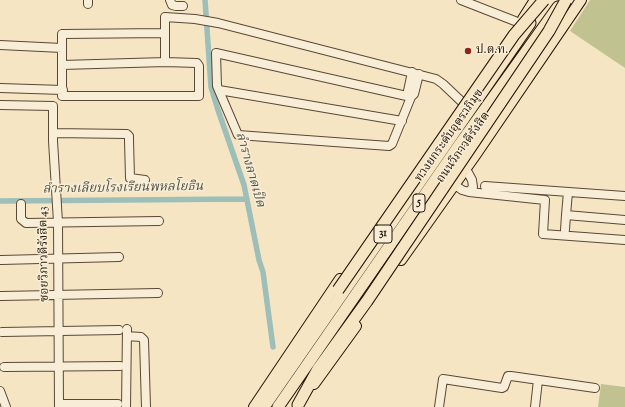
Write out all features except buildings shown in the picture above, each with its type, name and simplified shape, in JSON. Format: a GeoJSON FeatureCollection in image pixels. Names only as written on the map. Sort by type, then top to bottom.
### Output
{"type":"FeatureCollection","features":[{"type":"Feature","properties":{"kind":"highway","name":"ถนนวิภาวดีรังสิต"},"geometry":{"type":"LineString","coordinates":[[264,407],[544,0]]}},
{"type":"Feature","properties":{"kind":"highway","name":"5"},"geometry":{"type":"LineString","coordinates":[[255,407],[270,388],[514,35],[544,0]]}},
{"type":"Feature","properties":{"kind":"highway","name":"ทางยกระดับอุตราภิมุข"},"geometry":{"type":"LineString","coordinates":[[269,407],[549,0]]}},
{"type":"Feature","properties":{"kind":"highway","name":"ทางยกระดับอุตราภิมุข"},"geometry":{"type":"LineString","coordinates":[[278,407],[442,170],[563,0]]}},
{"type":"Feature","properties":{"kind":"highway","name":"ถนนวิภาวดีรังสิต"},"geometry":{"type":"LineString","coordinates":[[284,407],[566,0]]}},
{"type":"Feature","properties":{"kind":"highway","name":"5"},"geometry":{"type":"LineString","coordinates":[[297,406],[318,369],[367,300],[548,31],[566,0]]}},
{"type":"Feature","properties":{"kind":"highway"},"geometry":{"type":"LineString","coordinates":[[518,39],[523,18]]}},
{"type":"Feature","properties":{"kind":"main road","name":"31"},"geometry":{"type":"LineString","coordinates":[[255,407],[332,290],[462,102],[535,0]]}},
{"type":"Feature","properties":{"kind":"main road","name":"ถนนวิภาวดีรังสิต"},"geometry":{"type":"LineString","coordinates":[[297,406],[329,364],[466,169],[581,0]]}},
{"type":"Feature","properties":{"kind":"street"},"geometry":{"type":"LineString","coordinates":[[170,0],[172,5],[183,6]]}},
{"type":"Feature","properties":{"kind":"street"},"geometry":{"type":"LineString","coordinates":[[461,0],[523,18]]}},
{"type":"Feature","properties":{"kind":"street"},"geometry":{"type":"LineString","coordinates":[[165,62],[165,17],[179,17],[231,26],[436,79],[444,84],[462,102]]}},
{"type":"Feature","properties":{"kind":"street"},"geometry":{"type":"LineString","coordinates":[[62,65],[165,62],[197,63],[199,66],[199,96],[62,96],[62,65],[62,48],[62,34],[165,33]]}},
{"type":"Feature","properties":{"kind":"street"},"geometry":{"type":"LineString","coordinates":[[0,46],[62,48]]}},
{"type":"Feature","properties":{"kind":"street"},"geometry":{"type":"LineString","coordinates":[[411,97],[216,53],[216,78],[219,90],[238,134],[389,146],[392,144],[411,97],[414,94],[415,73]]}},
{"type":"Feature","properties":{"kind":"street"},"geometry":{"type":"LineString","coordinates":[[0,88],[62,90]]}},
{"type":"Feature","properties":{"kind":"street"},"geometry":{"type":"LineString","coordinates":[[219,90],[402,121]]}},
{"type":"Feature","properties":{"kind":"street","name":"ซอยวิภาวดีรังสิต 43"},"geometry":{"type":"LineString","coordinates":[[0,105],[53,106],[58,222],[59,406]]}},
{"type":"Feature","properties":{"kind":"street"},"geometry":{"type":"LineString","coordinates":[[53,133],[127,134],[129,136],[130,178],[145,180]]}},
{"type":"Feature","properties":{"kind":"street"},"geometry":{"type":"LineString","coordinates":[[466,169],[469,172],[471,188]]}},
{"type":"Feature","properties":{"kind":"street"},"geometry":{"type":"LineString","coordinates":[[455,184],[462,190],[482,184],[485,186],[625,196]]}},
{"type":"Feature","properties":{"kind":"street"},"geometry":{"type":"LineString","coordinates":[[471,188],[546,200],[543,234],[625,240]]}},
{"type":"Feature","properties":{"kind":"street"},"geometry":{"type":"LineString","coordinates":[[565,230],[568,192]]}},
{"type":"Feature","properties":{"kind":"street"},"geometry":{"type":"LineString","coordinates":[[21,204],[21,220],[26,223],[159,221]]}},
{"type":"Feature","properties":{"kind":"street"},"geometry":{"type":"LineString","coordinates":[[566,215],[625,220]]}},
{"type":"Feature","properties":{"kind":"street"},"geometry":{"type":"LineString","coordinates":[[0,260],[119,257]]}},
{"type":"Feature","properties":{"kind":"street"},"geometry":{"type":"LineString","coordinates":[[0,296],[158,293]]}},
{"type":"Feature","properties":{"kind":"street"},"geometry":{"type":"LineString","coordinates":[[2,332],[124,332],[140,337],[144,340],[146,407]]}},
{"type":"Feature","properties":{"kind":"street"},"geometry":{"type":"LineString","coordinates":[[59,406],[122,405],[124,332]]}},
{"type":"Feature","properties":{"kind":"street"},"geometry":{"type":"LineString","coordinates":[[4,367],[59,368],[120,366]]}},
{"type":"Feature","properties":{"kind":"street"},"geometry":{"type":"LineString","coordinates":[[439,407],[443,379],[502,388],[504,387],[508,376],[510,376],[595,388]]}},
{"type":"Feature","properties":{"kind":"street"},"geometry":{"type":"LineString","coordinates":[[534,407],[538,380]]}},
{"type":"Feature","properties":{"kind":"street"},"geometry":{"type":"LineString","coordinates":[[0,391],[6,407]]}},
{"type":"Feature","properties":{"kind":"green space"},"geometry":{"type":"Polygon","coordinates":[[[590,0],[625,0],[625,68],[570,31],[590,0]]]}},
{"type":"Feature","properties":{"kind":"green space"},"geometry":{"type":"Polygon","coordinates":[[[601,384],[625,387],[625,407],[598,407],[601,384]]]}},
{"type":"Feature","properties":{"kind":"waterway","name":"ลำรางลาดเป็ด"},"geometry":{"type":"LineString","coordinates":[[205,0],[211,87],[244,185],[259,260],[263,272],[273,347]]}},
{"type":"Feature","properties":{"kind":"waterway","name":"ลำรางเลียบโรงเรียนพหลโยธิน"},"geometry":{"type":"LineString","coordinates":[[0,201],[247,199]]}},
{"type":"Feature","properties":{"kind":"place","name":"ป.ต.ท."},"geometry":{"type":"Point","coordinates":[468,51]}}]}
